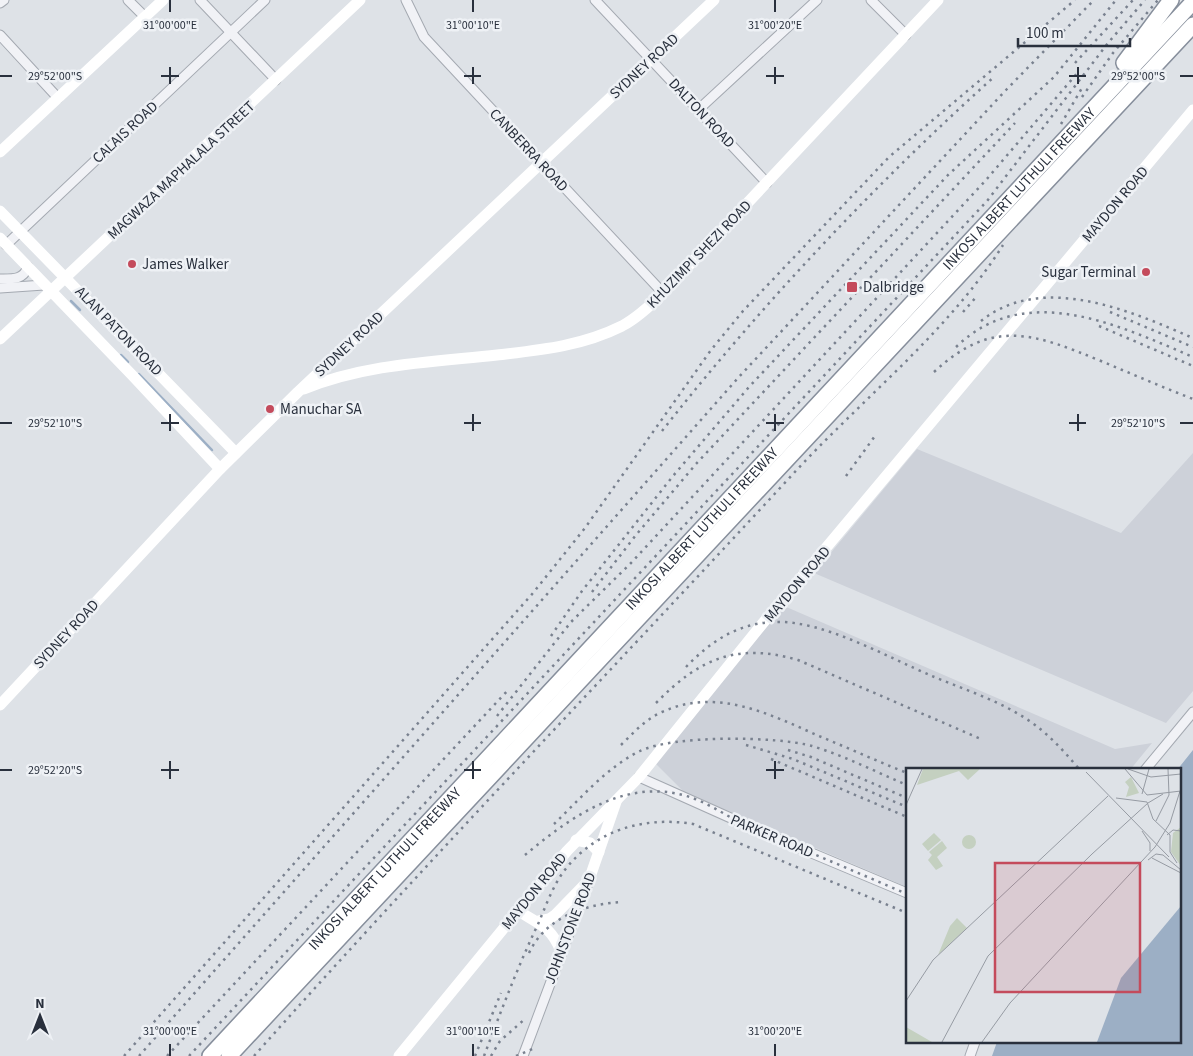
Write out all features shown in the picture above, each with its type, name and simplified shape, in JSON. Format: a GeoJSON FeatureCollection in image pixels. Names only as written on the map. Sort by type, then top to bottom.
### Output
{"type":"FeatureCollection","features":[{"type":"Feature","properties":{"kind":"highway"},"geometry":{"type":"LineString","coordinates":[[1102,98],[1119,69],[1172,0]]}},
{"type":"Feature","properties":{"kind":"highway","name":"INKOSI ALBERT LUTHULI FREEWAY"},"geometry":{"type":"LineString","coordinates":[[210,1056],[1193,2]]}},
{"type":"Feature","properties":{"kind":"highway","name":"INKOSI ALBERT LUTHULI FREEWAY"},"geometry":{"type":"LineString","coordinates":[[229,1056],[1193,24]]}},
{"type":"Feature","properties":{"kind":"highway"},"geometry":{"type":"LineString","coordinates":[[1094,130],[1157,74],[1193,38]]}},
{"type":"Feature","properties":{"kind":"street"},"geometry":{"type":"LineString","coordinates":[[0,4],[4,0]]}},
{"type":"Feature","properties":{"kind":"street"},"geometry":{"type":"LineString","coordinates":[[128,0],[145,18]]}},
{"type":"Feature","properties":{"kind":"street"},"geometry":{"type":"LineString","coordinates":[[0,152],[164,0]]}},
{"type":"Feature","properties":{"kind":"street"},"geometry":{"type":"LineString","coordinates":[[200,0],[276,80]]}},
{"type":"Feature","properties":{"kind":"street","name":"CALAIS ROAD"},"geometry":{"type":"LineString","coordinates":[[3,242],[20,232],[265,0]]}},
{"type":"Feature","properties":{"kind":"street","name":"MAGWAZA MAPHALALA STREET"},"geometry":{"type":"LineString","coordinates":[[0,339],[47,288],[67,277],[360,0]]}},
{"type":"Feature","properties":{"kind":"street","name":"CANBERRA ROAD"},"geometry":{"type":"LineString","coordinates":[[406,0],[424,37],[663,293]]}},
{"type":"Feature","properties":{"kind":"street","name":"DALTON ROAD"},"geometry":{"type":"LineString","coordinates":[[596,0],[767,182]]}},
{"type":"Feature","properties":{"kind":"street","name":"SYDNEY ROAD"},"geometry":{"type":"LineString","coordinates":[[0,705],[236,453],[298,392],[714,0]]}},
{"type":"Feature","properties":{"kind":"street"},"geometry":{"type":"LineString","coordinates":[[698,110],[817,0]]}},
{"type":"Feature","properties":{"kind":"street"},"geometry":{"type":"LineString","coordinates":[[871,0],[906,35]]}},
{"type":"Feature","properties":{"kind":"street","name":"KHUZIMPI SHEZI ROAD"},"geometry":{"type":"LineString","coordinates":[[298,392],[335,377],[378,368],[545,350],[574,344],[624,324],[663,293],[938,0]]}},
{"type":"Feature","properties":{"kind":"street"},"geometry":{"type":"LineString","coordinates":[[0,36],[58,98]]}},
{"type":"Feature","properties":{"kind":"street","name":"MAYDON ROAD"},"geometry":{"type":"LineString","coordinates":[[399,1056],[576,840],[617,801],[639,776],[763,623],[1193,110]]}},
{"type":"Feature","properties":{"kind":"street","name":"ALAN PATON ROAD"},"geometry":{"type":"LineString","coordinates":[[0,211],[67,277],[236,453]]}},
{"type":"Feature","properties":{"kind":"street","name":"ALAN PATON ROAD"},"geometry":{"type":"LineString","coordinates":[[3,242],[220,469]]}},
{"type":"Feature","properties":{"kind":"street"},"geometry":{"type":"LineString","coordinates":[[0,280],[24,276],[28,268]]}},
{"type":"Feature","properties":{"kind":"street"},"geometry":{"type":"LineString","coordinates":[[0,288],[47,288]]}},
{"type":"Feature","properties":{"kind":"street"},"geometry":{"type":"LineString","coordinates":[[132,375],[147,361]]}},
{"type":"Feature","properties":{"kind":"street"},"geometry":{"type":"LineString","coordinates":[[1147,768],[1193,712]]}},
{"type":"Feature","properties":{"kind":"street","name":"PARKER ROAD"},"geometry":{"type":"LineString","coordinates":[[639,776],[906,894]]}},
{"type":"Feature","properties":{"kind":"street","name":"JOHNSTONE ROAD"},"geometry":{"type":"LineString","coordinates":[[523,1056],[617,801]]}},
{"type":"Feature","properties":{"kind":"street"},"geometry":{"type":"LineString","coordinates":[[576,840],[590,843],[599,852]]}},
{"type":"Feature","properties":{"kind":"street"},"geometry":{"type":"LineString","coordinates":[[539,921],[550,919],[555,915],[589,880]]}},
{"type":"Feature","properties":{"kind":"street"},"geometry":{"type":"LineString","coordinates":[[519,911],[539,921],[552,934],[561,951]]}},
{"type":"Feature","properties":{"kind":"street"},"geometry":{"type":"LineString","coordinates":[[970,1056],[974,1044]]}},
{"type":"Feature","properties":{"kind":"shaded area"},"geometry":{"type":"Polygon","coordinates":[[[917,449],[1121,533],[1193,453],[1193,691],[1166,723],[814,573],[917,449]]]}},
{"type":"Feature","properties":{"kind":"shaded area"},"geometry":{"type":"Polygon","coordinates":[[[784,606],[1115,749],[1152,743],[1132,768],[906,768],[906,887],[684,792],[654,762],[784,606]]]}},
{"type":"Feature","properties":{"kind":"water"},"geometry":{"type":"Polygon","coordinates":[[[1193,750],[1193,1056],[992,1056],[996,1044],[1180,1044],[1179,768],[1193,750]]]}},
{"type":"Feature","properties":{"kind":"waterway"},"geometry":{"type":"LineString","coordinates":[[71,301],[80,310]]}},
{"type":"Feature","properties":{"kind":"waterway"},"geometry":{"type":"LineString","coordinates":[[121,355],[128,362]]}},
{"type":"Feature","properties":{"kind":"waterway"},"geometry":{"type":"LineString","coordinates":[[139,374],[212,450]]}},
{"type":"Feature","properties":{"kind":"railway"},"geometry":{"type":"LineString","coordinates":[[124,1056],[533,593],[585,528],[711,350],[743,311],[889,157],[1075,0]]}},
{"type":"Feature","properties":{"kind":"railway"},"geometry":{"type":"LineString","coordinates":[[139,1056],[738,378],[1006,90],[1094,0]]}},
{"type":"Feature","properties":{"kind":"railway"},"geometry":{"type":"LineString","coordinates":[[551,636],[582,591],[673,476],[749,387],[948,175],[1054,77],[1116,0]]}},
{"type":"Feature","properties":{"kind":"railway"},"geometry":{"type":"LineString","coordinates":[[1075,63],[1133,0]]}},
{"type":"Feature","properties":{"kind":"railway"},"geometry":{"type":"LineString","coordinates":[[189,1056],[987,201],[1108,43],[1145,0]]}},
{"type":"Feature","properties":{"kind":"railway"},"geometry":{"type":"LineString","coordinates":[[1082,97],[1113,53],[1158,0]]}},
{"type":"Feature","properties":{"kind":"railway"},"geometry":{"type":"LineString","coordinates":[[497,716],[571,622],[631,563],[986,180],[1079,71]]}},
{"type":"Feature","properties":{"kind":"railway"},"geometry":{"type":"LineString","coordinates":[[662,431],[739,337],[821,246],[906,159],[995,76]]}},
{"type":"Feature","properties":{"kind":"railway"},"geometry":{"type":"LineString","coordinates":[[1061,124],[1082,88]]}},
{"type":"Feature","properties":{"kind":"railway"},"geometry":{"type":"LineString","coordinates":[[592,592],[636,535],[696,464],[1015,123]]}},
{"type":"Feature","properties":{"kind":"railway"},"geometry":{"type":"LineString","coordinates":[[254,1056],[455,836],[819,446],[904,364],[931,335],[982,276],[1003,245]]}},
{"type":"Feature","properties":{"kind":"railway"},"geometry":{"type":"LineString","coordinates":[[963,312],[977,296]]}},
{"type":"Feature","properties":{"kind":"railway"},"geometry":{"type":"LineString","coordinates":[[981,321],[1005,307],[1031,299],[1059,298],[1087,301],[1115,308],[1193,338]]}},
{"type":"Feature","properties":{"kind":"railway"},"geometry":{"type":"LineString","coordinates":[[956,347],[983,327],[1012,316],[1042,312],[1072,315],[1103,322],[1193,357]]}},
{"type":"Feature","properties":{"kind":"railway"},"geometry":{"type":"LineString","coordinates":[[1110,312],[1193,347]]}},
{"type":"Feature","properties":{"kind":"railway"},"geometry":{"type":"LineString","coordinates":[[1099,326],[1193,366]]}},
{"type":"Feature","properties":{"kind":"railway"},"geometry":{"type":"LineString","coordinates":[[934,372],[955,355],[976,343],[995,337],[1035,338],[1077,351],[1193,399]]}},
{"type":"Feature","properties":{"kind":"railway"},"geometry":{"type":"LineString","coordinates":[[846,476],[875,436]]}},
{"type":"Feature","properties":{"kind":"railway"},"geometry":{"type":"LineString","coordinates":[[686,667],[715,642],[726,635],[749,626],[775,622],[813,627],[855,641],[991,700],[1014,712],[1033,723],[1048,735],[1078,768]]}},
{"type":"Feature","properties":{"kind":"railway"},"geometry":{"type":"LineString","coordinates":[[656,703],[688,675],[703,665],[720,658],[737,654],[776,655],[798,660],[981,739]]}},
{"type":"Feature","properties":{"kind":"railway"},"geometry":{"type":"LineString","coordinates":[[167,1056],[509,689]]}},
{"type":"Feature","properties":{"kind":"railway"},"geometry":{"type":"LineString","coordinates":[[621,745],[645,722],[662,712],[682,705],[703,702],[723,703],[742,706],[781,719],[906,773]]}},
{"type":"Feature","properties":{"kind":"railway"},"geometry":{"type":"LineString","coordinates":[[554,824],[594,784],[616,766],[640,751],[676,742],[750,739],[796,743],[836,754],[906,785]]}},
{"type":"Feature","properties":{"kind":"railway"},"geometry":{"type":"LineString","coordinates":[[746,745],[793,759],[906,807]]}},
{"type":"Feature","properties":{"kind":"railway"},"geometry":{"type":"LineString","coordinates":[[788,750],[811,757],[906,798]]}},
{"type":"Feature","properties":{"kind":"railway"},"geometry":{"type":"LineString","coordinates":[[771,759],[906,817]]}},
{"type":"Feature","properties":{"kind":"railway"},"geometry":{"type":"LineString","coordinates":[[525,855],[564,825],[584,812],[606,802],[628,795],[651,791],[675,793],[700,801],[753,829],[906,894]]}},
{"type":"Feature","properties":{"kind":"railway"},"geometry":{"type":"LineString","coordinates":[[484,1056],[524,955],[560,877],[576,857],[590,845],[622,829],[657,822],[693,824],[906,913]]}},
{"type":"Feature","properties":{"kind":"railway"},"geometry":{"type":"LineString","coordinates":[[529,953],[545,930],[567,915],[593,906],[620,902]]}},
{"type":"Feature","properties":{"kind":"railway"},"geometry":{"type":"LineString","coordinates":[[475,1056],[501,993]]}},
{"type":"Feature","properties":{"kind":"railway"},"geometry":{"type":"LineString","coordinates":[[491,1056],[500,1041],[526,1018]]}},
{"type":"Feature","properties":{"kind":"railway"},"geometry":{"type":"LineString","coordinates":[[516,1056],[535,1048]]}},
{"type":"Feature","properties":{"kind":"place","name":"James Walker"},"geometry":{"type":"Point","coordinates":[132,264]}},
{"type":"Feature","properties":{"kind":"place","name":"Sugar Terminal"},"geometry":{"type":"Point","coordinates":[1146,272]}},
{"type":"Feature","properties":{"kind":"place","name":"Dalbridge"},"geometry":{"type":"Point","coordinates":[852,287]}},
{"type":"Feature","properties":{"kind":"place","name":"Manuchar SA"},"geometry":{"type":"Point","coordinates":[270,409]}}]}
